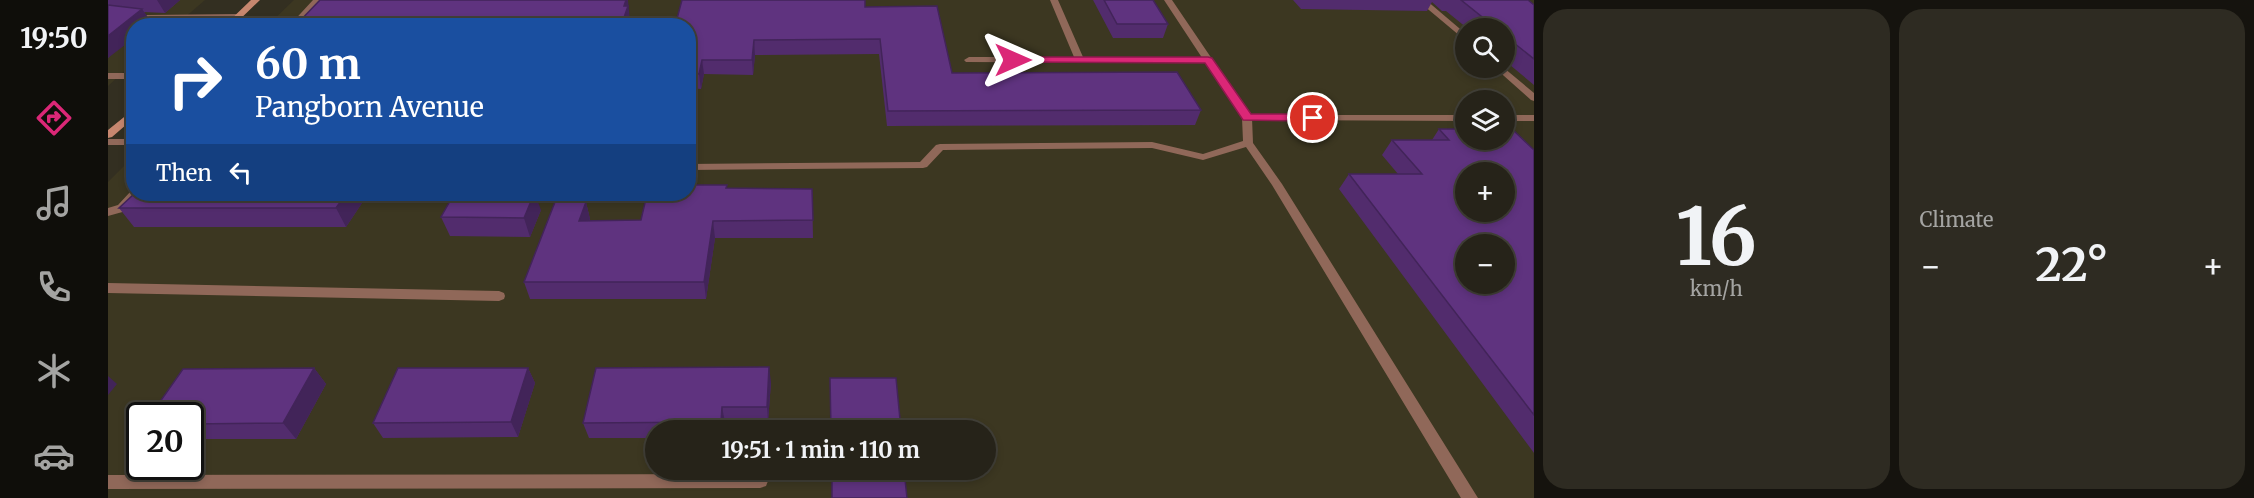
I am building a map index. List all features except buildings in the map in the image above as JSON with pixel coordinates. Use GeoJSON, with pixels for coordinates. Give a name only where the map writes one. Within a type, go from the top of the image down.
{"type":"FeatureCollection","features":[{"type":"Feature","properties":{"kind":"main road"},"geometry":{"type":"LineString","coordinates":[[237,17],[256,0]]}},
{"type":"Feature","properties":{"kind":"main road"},"geometry":{"type":"LineString","coordinates":[[108,135],[126,119]]}},
{"type":"Feature","properties":{"kind":"street"},"geometry":{"type":"LineString","coordinates":[[301,18],[318,0]]}},
{"type":"Feature","properties":{"kind":"street"},"geometry":{"type":"LineString","coordinates":[[1054,0],[1080,60]]}},
{"type":"Feature","properties":{"kind":"street"},"geometry":{"type":"LineString","coordinates":[[1167,0],[1247,118],[1248,143],[1277,184],[1470,498]]}},
{"type":"Feature","properties":{"kind":"street"},"geometry":{"type":"LineString","coordinates":[[1420,0],[1455,30]]}},
{"type":"Feature","properties":{"kind":"street"},"geometry":{"type":"LineString","coordinates":[[108,14],[147,18],[237,17]]}},
{"type":"Feature","properties":{"kind":"street"},"geometry":{"type":"LineString","coordinates":[[969,60],[1208,60]]}},
{"type":"Feature","properties":{"kind":"street"},"geometry":{"type":"LineString","coordinates":[[108,76],[126,76]]}},
{"type":"Feature","properties":{"kind":"street"},"geometry":{"type":"LineString","coordinates":[[1511,78],[1534,98]]}},
{"type":"Feature","properties":{"kind":"street"},"geometry":{"type":"LineString","coordinates":[[1247,118],[1455,118]]}},
{"type":"Feature","properties":{"kind":"street"},"geometry":{"type":"LineString","coordinates":[[1515,118],[1534,118]]}},
{"type":"Feature","properties":{"kind":"street"},"geometry":{"type":"LineString","coordinates":[[108,142],[126,142]]}},
{"type":"Feature","properties":{"kind":"street"},"geometry":{"type":"LineString","coordinates":[[696,167],[923,165],[940,147],[1152,145],[1203,158],[1248,143]]}},
{"type":"Feature","properties":{"kind":"street"},"geometry":{"type":"LineString","coordinates":[[108,212],[122,208],[128,201]]}},
{"type":"Feature","properties":{"kind":"street"},"geometry":{"type":"LineString","coordinates":[[108,288],[499,296]]}},
{"type":"Feature","properties":{"kind":"street"},"geometry":{"type":"LineString","coordinates":[[108,482],[760,481]]}},
{"type":"Feature","properties":{"kind":"shaded area"},"geometry":{"type":"Polygon","coordinates":[[[108,0],[205,0],[184,18],[126,18],[126,69],[108,86],[108,0]]]}},
{"type":"Feature","properties":{"kind":"shaded area"},"geometry":{"type":"Polygon","coordinates":[[[294,0],[1534,0],[1534,498],[108,498],[108,182],[126,164],[126,201],[696,201],[696,18],[275,18],[294,0]]]}},
{"type":"Feature","properties":{"kind":"route"},"geometry":{"type":"LineString","coordinates":[[1013,60],[1208,60],[1247,118],[1313,118]]}}]}
